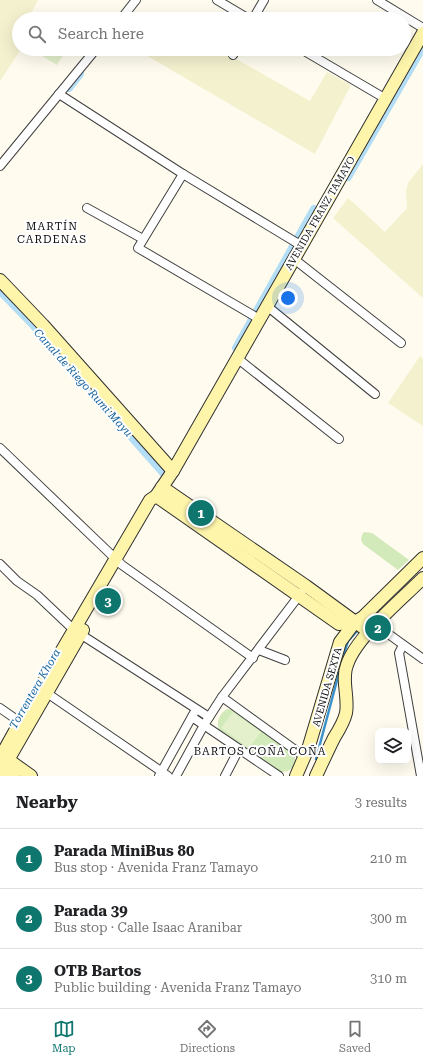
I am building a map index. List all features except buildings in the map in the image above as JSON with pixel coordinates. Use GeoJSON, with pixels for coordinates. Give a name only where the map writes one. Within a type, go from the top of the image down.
{"type":"FeatureCollection","features":[{"type":"Feature","properties":{"kind":"main road","name":"AVENIDA FRANZ TAMAYO"},"geometry":{"type":"LineString","coordinates":[[2,762],[20,722],[156,503],[159,492],[173,471],[386,99],[422,39]]}},
{"type":"Feature","properties":{"kind":"main road"},"geometry":{"type":"LineString","coordinates":[[0,280],[173,471]]}},
{"type":"Feature","properties":{"kind":"main road"},"geometry":{"type":"LineString","coordinates":[[159,492],[303,591],[364,626]]}},
{"type":"Feature","properties":{"kind":"main road","name":"AVENIDA SEXTA"},"geometry":{"type":"LineString","coordinates":[[296,776],[314,767],[342,725],[346,714],[347,705],[345,687],[346,666],[357,645],[364,626],[363,617],[423,558]]}},
{"type":"Feature","properties":{"kind":"main road","name":"AVENIDA SEXTA"},"geometry":{"type":"LineString","coordinates":[[314,767],[340,642],[364,626],[423,578]]}},
{"type":"Feature","properties":{"kind":"main road","name":"AVENIDA FRANZ TAMAYO"},"geometry":{"type":"LineString","coordinates":[[2,762],[48,693],[77,632]]}},
{"type":"Feature","properties":{"kind":"main road"},"geometry":{"type":"LineString","coordinates":[[2,762],[14,776]]}},
{"type":"Feature","properties":{"kind":"main road"},"geometry":{"type":"LineString","coordinates":[[2,762],[31,776]]}},
{"type":"Feature","properties":{"kind":"street"},"geometry":{"type":"LineString","coordinates":[[127,12],[136,0]]}},
{"type":"Feature","properties":{"kind":"street"},"geometry":{"type":"LineString","coordinates":[[217,0],[238,12]]}},
{"type":"Feature","properties":{"kind":"street"},"geometry":{"type":"LineString","coordinates":[[258,12],[264,0]]}},
{"type":"Feature","properties":{"kind":"street"},"geometry":{"type":"LineString","coordinates":[[377,0],[397,12]]}},
{"type":"Feature","properties":{"kind":"street"},"geometry":{"type":"LineString","coordinates":[[411,21],[423,28]]}},
{"type":"Feature","properties":{"kind":"street"},"geometry":{"type":"LineString","coordinates":[[0,166],[90,56]]}},
{"type":"Feature","properties":{"kind":"street"},"geometry":{"type":"LineString","coordinates":[[313,56],[386,99]]}},
{"type":"Feature","properties":{"kind":"street"},"geometry":{"type":"LineString","coordinates":[[60,94],[183,174],[302,246]]}},
{"type":"Feature","properties":{"kind":"street"},"geometry":{"type":"LineString","coordinates":[[183,174],[138,248],[256,317],[261,318]]}},
{"type":"Feature","properties":{"kind":"street"},"geometry":{"type":"LineString","coordinates":[[87,208],[143,240]]}},
{"type":"Feature","properties":{"kind":"street"},"geometry":{"type":"LineString","coordinates":[[294,259],[400,343]]}},
{"type":"Feature","properties":{"kind":"street"},"geometry":{"type":"LineString","coordinates":[[267,306],[375,394]]}},
{"type":"Feature","properties":{"kind":"street"},"geometry":{"type":"LineString","coordinates":[[237,358],[339,439]]}},
{"type":"Feature","properties":{"kind":"street"},"geometry":{"type":"LineString","coordinates":[[0,448],[119,562],[253,658]]}},
{"type":"Feature","properties":{"kind":"street"},"geometry":{"type":"LineString","coordinates":[[0,564],[17,581],[37,594],[77,632],[209,717]]}},
{"type":"Feature","properties":{"kind":"street"},"geometry":{"type":"LineString","coordinates":[[176,776],[204,725],[222,697],[303,591]]}},
{"type":"Feature","properties":{"kind":"street"},"geometry":{"type":"LineString","coordinates":[[364,626],[403,645],[423,659]]}},
{"type":"Feature","properties":{"kind":"street"},"geometry":{"type":"LineString","coordinates":[[403,645],[399,653],[421,776]]}},
{"type":"Feature","properties":{"kind":"street"},"geometry":{"type":"LineString","coordinates":[[259,650],[285,660]]}},
{"type":"Feature","properties":{"kind":"street"},"geometry":{"type":"LineString","coordinates":[[48,693],[163,775],[196,709]]}},
{"type":"Feature","properties":{"kind":"street"},"geometry":{"type":"LineString","coordinates":[[222,697],[314,767]]}},
{"type":"Feature","properties":{"kind":"street"},"geometry":{"type":"LineString","coordinates":[[0,708],[20,722]]}},
{"type":"Feature","properties":{"kind":"street"},"geometry":{"type":"LineString","coordinates":[[192,717],[279,776]]}},
{"type":"Feature","properties":{"kind":"street"},"geometry":{"type":"LineString","coordinates":[[225,776],[239,749]]}},
{"type":"Feature","properties":{"kind":"shaded area"},"geometry":{"type":"Polygon","coordinates":[[[0,0],[38,0],[32,12],[12,12],[12,56],[16,56],[0,81],[0,0]]]}},
{"type":"Feature","properties":{"kind":"shaded area"},"geometry":{"type":"Polygon","coordinates":[[[147,56],[231,56],[310,101],[327,72],[351,85],[315,154],[147,56]]]}},
{"type":"Feature","properties":{"kind":"shaded area"},"geometry":{"type":"Polygon","coordinates":[[[423,164],[423,298],[333,218],[348,198],[385,232],[407,208],[406,191],[408,183],[423,164]]]}},
{"type":"Feature","properties":{"kind":"shaded area"},"geometry":{"type":"Polygon","coordinates":[[[420,356],[423,358],[423,426],[388,403],[420,356]]]}},
{"type":"Feature","properties":{"kind":"green space"},"geometry":{"type":"Polygon","coordinates":[[[43,56],[63,56],[57,65],[43,56]]]}},
{"type":"Feature","properties":{"kind":"green space"},"geometry":{"type":"Polygon","coordinates":[[[364,532],[372,533],[409,560],[398,570],[363,544],[361,540],[364,532]]]}},
{"type":"Feature","properties":{"kind":"green space"},"geometry":{"type":"Polygon","coordinates":[[[227,709],[234,710],[293,753],[295,760],[293,767],[288,771],[280,772],[219,730],[219,718],[227,709]]]}},
{"type":"Feature","properties":{"kind":"green space"},"geometry":{"type":"Polygon","coordinates":[[[233,712],[261,732],[249,748],[221,728],[233,712]]]}},
{"type":"Feature","properties":{"kind":"waterway"},"geometry":{"type":"LineString","coordinates":[[348,177],[423,47]]}},
{"type":"Feature","properties":{"kind":"waterway","name":"Canal de Riego Rumi Mayu"},"geometry":{"type":"LineString","coordinates":[[69,88],[80,74]]}},
{"type":"Feature","properties":{"kind":"waterway"},"geometry":{"type":"LineString","coordinates":[[236,348],[314,209]]}},
{"type":"Feature","properties":{"kind":"waterway","name":"Canal de Riego Rumi Mayu"},"geometry":{"type":"LineString","coordinates":[[0,291],[33,325],[165,475],[169,468]]}},
{"type":"Feature","properties":{"kind":"waterway"},"geometry":{"type":"LineString","coordinates":[[316,759],[348,641],[358,630]]}},
{"type":"Feature","properties":{"kind":"place","name":"Parada MiniBus 80"},"geometry":{"type":"Point","coordinates":[201,513]}},
{"type":"Feature","properties":{"kind":"place","name":"OTB Bartos"},"geometry":{"type":"Point","coordinates":[108,601]}},
{"type":"Feature","properties":{"kind":"place","name":"Parada 39"},"geometry":{"type":"Point","coordinates":[378,628]}},
{"type":"Feature","properties":{"kind":"district","name":"MARTÍN CARDENAS"},"geometry":{"type":"Point","coordinates":[52,232]}},
{"type":"Feature","properties":{"kind":"district","name":"BARTOS COÑA COÑA"},"geometry":{"type":"Point","coordinates":[260,751]}},
{"type":"Feature","properties":{"kind":"water label","name":"Torrentera Khora"},"geometry":{"type":"Point","coordinates":[35,689]}}]}
